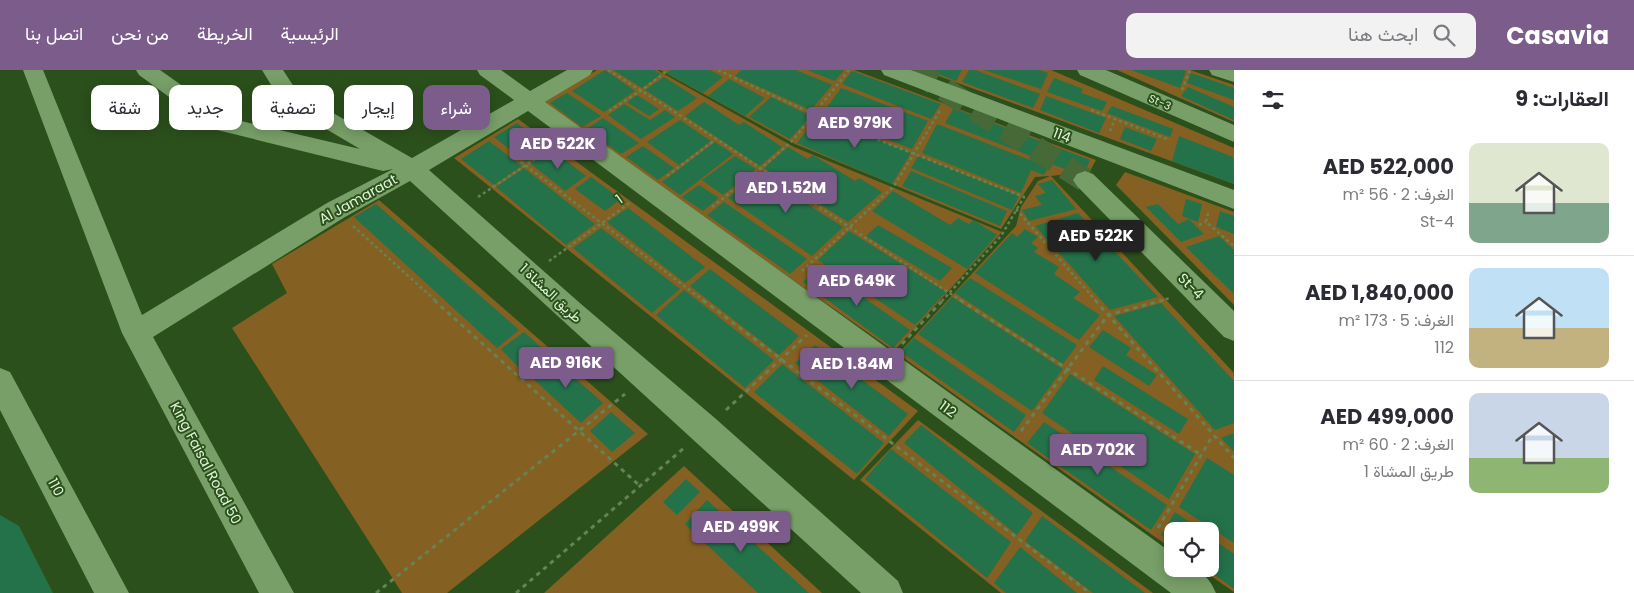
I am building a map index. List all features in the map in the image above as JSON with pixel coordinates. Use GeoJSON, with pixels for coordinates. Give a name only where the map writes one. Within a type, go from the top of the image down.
{"type":"FeatureCollection","features":[{"type":"Feature","properties":{"kind":"street","name":"King Faisal Road 50"},"geometry":{"type":"LineString","coordinates":[[33,70],[136,333],[277,593]]}},
{"type":"Feature","properties":{"kind":"street"},"geometry":{"type":"LineString","coordinates":[[146,70],[221,124],[412,170]]}},
{"type":"Feature","properties":{"kind":"street","name":"طريق المشاة 1"},"geometry":{"type":"LineString","coordinates":[[272,70],[290,98],[412,170],[531,274],[645,378],[705,429],[886,593]]}},
{"type":"Feature","properties":{"kind":"street","name":"112"},"geometry":{"type":"LineString","coordinates":[[486,70],[1199,593]]}},
{"type":"Feature","properties":{"kind":"street","name":"Al Jamaraat"},"geometry":{"type":"LineString","coordinates":[[136,333],[336,210],[412,170],[583,70]]}},
{"type":"Feature","properties":{"kind":"street","name":"114"},"geometry":{"type":"LineString","coordinates":[[891,70],[1224,196]]}},
{"type":"Feature","properties":{"kind":"street","name":"St-3"},"geometry":{"type":"LineString","coordinates":[[1087,70],[1234,134]]}},
{"type":"Feature","properties":{"kind":"street"},"geometry":{"type":"LineString","coordinates":[[1219,70],[1234,75]]}},
{"type":"Feature","properties":{"kind":"street","name":"St-4"},"geometry":{"type":"LineString","coordinates":[[1085,180],[1234,329]]}},
{"type":"Feature","properties":{"kind":"street","name":"110"},"geometry":{"type":"LineString","coordinates":[[0,381],[112,593]]}},
{"type":"Feature","properties":{"kind":"path"},"geometry":{"type":"LineString","coordinates":[[608,70],[642,90],[849,228],[1200,454]]}},
{"type":"Feature","properties":{"kind":"path"},"geometry":{"type":"LineString","coordinates":[[609,112],[668,70]]}},
{"type":"Feature","properties":{"kind":"path"},"geometry":{"type":"LineString","coordinates":[[718,70],[815,115],[1024,196],[1001,236],[885,363]]}},
{"type":"Feature","properties":{"kind":"path"},"geometry":{"type":"LineString","coordinates":[[693,223],[760,169],[792,140],[815,115],[849,70]]}},
{"type":"Feature","properties":{"kind":"path"},"geometry":{"type":"LineString","coordinates":[[1182,91],[1190,70]]}},
{"type":"Feature","properties":{"kind":"path"},"geometry":{"type":"LineString","coordinates":[[783,289],[894,186],[916,153],[950,93]]}},
{"type":"Feature","properties":{"kind":"path"},"geometry":{"type":"LineString","coordinates":[[1091,110],[1170,140]]}},
{"type":"Feature","properties":{"kind":"path"},"geometry":{"type":"LineString","coordinates":[[458,210],[573,134]]}},
{"type":"Feature","properties":{"kind":"path","name":"1"},"geometry":{"type":"LineString","coordinates":[[531,274],[649,190],[716,139]]}},
{"type":"Feature","properties":{"kind":"path"},"geometry":{"type":"LineString","coordinates":[[516,158],[1090,593]]}},
{"type":"Feature","properties":{"kind":"path"},"geometry":{"type":"LineString","coordinates":[[1199,225],[1206,222],[1224,196]]}},
{"type":"Feature","properties":{"kind":"path"},"geometry":{"type":"LineString","coordinates":[[1016,209],[1234,458]]}},
{"type":"Feature","properties":{"kind":"path"},"geometry":{"type":"LineString","coordinates":[[336,210],[640,486]]}},
{"type":"Feature","properties":{"kind":"path"},"geometry":{"type":"LineString","coordinates":[[1206,222],[1234,246]]}},
{"type":"Feature","properties":{"kind":"path"},"geometry":{"type":"LineString","coordinates":[[1006,451],[1108,315],[1196,291]]}},
{"type":"Feature","properties":{"kind":"path"},"geometry":{"type":"LineString","coordinates":[[516,593],[705,429],[824,319]]}},
{"type":"Feature","properties":{"kind":"path"},"geometry":{"type":"LineString","coordinates":[[376,593],[645,378]]}},
{"type":"Feature","properties":{"kind":"path"},"geometry":{"type":"LineString","coordinates":[[1145,552],[1200,454],[1213,435]]}},
{"type":"Feature","properties":{"kind":"shaded area"},"geometry":{"type":"Polygon","coordinates":[[[597,70],[657,70],[794,147],[1002,232],[894,351],[542,104],[597,70]]]}},
{"type":"Feature","properties":{"kind":"shaded area"},"geometry":{"type":"Polygon","coordinates":[[[660,70],[854,70],[1096,160],[1090,171],[1051,176],[1234,373],[1234,592],[1212,577],[1219,577],[1219,522],[1164,522],[1164,543],[898,354],[1016,226],[1021,207],[1038,181],[1050,176],[1035,177],[1001,229],[795,144],[660,70]]]}},
{"type":"Feature","properties":{"kind":"shaded area"},"geometry":{"type":"Polygon","coordinates":[[[922,70],[1051,70],[1234,148],[1234,184],[922,70]]]}},
{"type":"Feature","properties":{"kind":"shaded area"},"geometry":{"type":"Polygon","coordinates":[[[1117,70],[1190,70],[1234,85],[1234,122],[1117,70]]]}},
{"type":"Feature","properties":{"kind":"shaded area"},"geometry":{"type":"Polygon","coordinates":[[[518,119],[918,411],[854,480],[454,158],[518,119]]]}},
{"type":"Feature","properties":{"kind":"shaded area"},"geometry":{"type":"Polygon","coordinates":[[[1125,172],[1234,212],[1234,305],[1116,185],[1125,172]]]}},
{"type":"Feature","properties":{"kind":"shaded area"},"geometry":{"type":"Polygon","coordinates":[[[379,200],[648,434],[447,593],[402,593],[232,328],[287,293],[272,264],[379,200]]]}},
{"type":"Feature","properties":{"kind":"shaded area"},"geometry":{"type":"Polygon","coordinates":[[[918,420],[1153,593],[1001,593],[860,480],[918,420]]]}},
{"type":"Feature","properties":{"kind":"shaded area"},"geometry":{"type":"Polygon","coordinates":[[[684,466],[822,593],[544,593],[684,466]]]}},
{"type":"Feature","properties":{"kind":"building"},"geometry":{"type":"Polygon","coordinates":[[[605,70],[635,91],[604,112],[572,91],[605,70]]]}},
{"type":"Feature","properties":{"kind":"building"},"geometry":{"type":"Polygon","coordinates":[[[613,70],[654,70],[661,74],[642,88],[613,70]]]}},
{"type":"Feature","properties":{"kind":"building"},"geometry":{"type":"Polygon","coordinates":[[[671,70],[710,70],[723,77],[703,93],[666,73],[671,70]]]}},
{"type":"Feature","properties":{"kind":"building"},"geometry":{"type":"Polygon","coordinates":[[[741,70],[796,70],[832,85],[811,110],[735,76],[741,70]]]}},
{"type":"Feature","properties":{"kind":"building"},"geometry":{"type":"Polygon","coordinates":[[[807,70],[844,70],[835,81],[807,70]]]}},
{"type":"Feature","properties":{"kind":"building"},"geometry":{"type":"Polygon","coordinates":[[[928,70],[962,70],[956,81],[928,70]]]}},
{"type":"Feature","properties":{"kind":"building"},"geometry":{"type":"Polygon","coordinates":[[[969,70],[975,70],[1040,94],[1033,108],[962,82],[969,70]]]}},
{"type":"Feature","properties":{"kind":"building"},"geometry":{"type":"Polygon","coordinates":[[[984,70],[1039,70],[1048,73],[1041,89],[984,70]]]}},
{"type":"Feature","properties":{"kind":"building"},"geometry":{"type":"Polygon","coordinates":[[[1131,70],[1182,70],[1186,71],[1180,88],[1131,70]]]}},
{"type":"Feature","properties":{"kind":"building"},"geometry":{"type":"Polygon","coordinates":[[[852,71],[941,104],[931,119],[842,84],[852,71]]]}},
{"type":"Feature","properties":{"kind":"building"},"geometry":{"type":"Polygon","coordinates":[[[1191,73],[1234,88],[1234,100],[1187,83],[1191,73]]]}},
{"type":"Feature","properties":{"kind":"building"},"geometry":{"type":"Polygon","coordinates":[[[664,77],[697,98],[678,111],[645,90],[664,77]]]}},
{"type":"Feature","properties":{"kind":"building"},"geometry":{"type":"Polygon","coordinates":[[[1054,78],[1083,89],[1081,93],[1107,102],[1102,111],[1047,92],[1054,78]]]}},
{"type":"Feature","properties":{"kind":"building"},"geometry":{"type":"Polygon","coordinates":[[[729,79],[765,98],[745,116],[708,96],[729,79]]]}},
{"type":"Feature","properties":{"kind":"building"},"geometry":{"type":"Polygon","coordinates":[[[1188,87],[1234,107],[1234,120],[1181,96],[1188,87]]]}},
{"type":"Feature","properties":{"kind":"building"},"geometry":{"type":"Polygon","coordinates":[[[841,88],[928,121],[912,149],[822,114],[841,88]]]}},
{"type":"Feature","properties":{"kind":"building"},"geometry":{"type":"Polygon","coordinates":[[[567,93],[601,116],[582,127],[550,103],[567,93]]]}},
{"type":"Feature","properties":{"kind":"building"},"geometry":{"type":"Polygon","coordinates":[[[637,95],[659,109],[649,116],[627,102],[637,95]]]}},
{"type":"Feature","properties":{"kind":"building"},"geometry":{"type":"Polygon","coordinates":[[[1046,96],[1106,118],[1099,133],[1040,110],[1046,96]]]}},
{"type":"Feature","properties":{"kind":"building"},"geometry":{"type":"Polygon","coordinates":[[[771,97],[811,116],[790,139],[749,117],[771,97]]]}},
{"type":"Feature","properties":{"kind":"building"},"geometry":{"type":"Polygon","coordinates":[[[704,102],[739,125],[744,122],[782,147],[760,166],[685,116],[704,102]]]}},
{"type":"Feature","properties":{"kind":"building"},"geometry":{"type":"Polygon","coordinates":[[[624,104],[650,120],[665,110],[675,117],[641,139],[608,115],[624,104]]]}},
{"type":"Feature","properties":{"kind":"building"},"geometry":{"type":"Polygon","coordinates":[[[1112,106],[1173,129],[1170,137],[1107,113],[1112,106]]]}},
{"type":"Feature","properties":{"kind":"building"},"geometry":{"type":"Polygon","coordinates":[[[954,108],[1090,160],[1086,169],[1073,164],[1070,171],[945,123],[954,108]]]}},
{"type":"Feature","properties":{"kind":"building"},"geometry":{"type":"Polygon","coordinates":[[[818,116],[911,153],[892,184],[797,143],[818,116]]]}},
{"type":"Feature","properties":{"kind":"building"},"geometry":{"type":"Polygon","coordinates":[[[603,118],[639,143],[621,154],[585,130],[603,118]]]}},
{"type":"Feature","properties":{"kind":"building"},"geometry":{"type":"Polygon","coordinates":[[[680,120],[711,141],[679,165],[647,142],[680,120]]]}},
{"type":"Feature","properties":{"kind":"building"},"geometry":{"type":"Polygon","coordinates":[[[517,123],[548,148],[526,162],[494,137],[517,123]]]}},
{"type":"Feature","properties":{"kind":"building"},"geometry":{"type":"Polygon","coordinates":[[[937,124],[1048,167],[1044,175],[1031,170],[1021,193],[922,153],[937,124]]]}},
{"type":"Feature","properties":{"kind":"building"},"geometry":{"type":"Polygon","coordinates":[[[1125,127],[1157,139],[1151,151],[1120,139],[1125,127]]]}},
{"type":"Feature","properties":{"kind":"building"},"geometry":{"type":"Polygon","coordinates":[[[1179,136],[1233,157],[1234,184],[1172,161],[1179,136]]]}},
{"type":"Feature","properties":{"kind":"building"},"geometry":{"type":"Polygon","coordinates":[[[489,141],[522,166],[494,185],[461,159],[489,141]]]}},
{"type":"Feature","properties":{"kind":"building"},"geometry":{"type":"Polygon","coordinates":[[[715,142],[733,154],[680,195],[662,182],[715,142]]]}},
{"type":"Feature","properties":{"kind":"building"},"geometry":{"type":"Polygon","coordinates":[[[643,146],[674,168],[658,180],[626,157],[643,146]]]}},
{"type":"Feature","properties":{"kind":"building"},"geometry":{"type":"Polygon","coordinates":[[[788,147],[808,159],[813,155],[855,181],[859,178],[882,192],[848,222],[764,168],[788,147]]]}},
{"type":"Feature","properties":{"kind":"building"},"geometry":{"type":"Polygon","coordinates":[[[552,150],[586,176],[565,191],[530,163],[552,150]]]}},
{"type":"Feature","properties":{"kind":"building"},"geometry":{"type":"Polygon","coordinates":[[[735,156],[756,169],[723,195],[702,180],[735,156]]]}},
{"type":"Feature","properties":{"kind":"building"},"geometry":{"type":"Polygon","coordinates":[[[918,156],[1019,196],[1012,210],[911,168],[918,156]]]}},
{"type":"Feature","properties":{"kind":"building"},"geometry":{"type":"Polygon","coordinates":[[[524,168],[595,224],[566,245],[496,187],[524,168]]]}},
{"type":"Feature","properties":{"kind":"building"},"geometry":{"type":"Polygon","coordinates":[[[911,171],[1007,211],[1000,226],[902,186],[911,171]]]}},
{"type":"Feature","properties":{"kind":"building"},"geometry":{"type":"Polygon","coordinates":[[[759,173],[843,227],[812,256],[728,198],[759,173]]]}},
{"type":"Feature","properties":{"kind":"building"},"geometry":{"type":"Polygon","coordinates":[[[591,177],[621,199],[605,211],[575,189],[591,177]]]}},
{"type":"Feature","properties":{"kind":"building"},"geometry":{"type":"Polygon","coordinates":[[[1052,180],[1076,209],[1029,221],[1022,210],[1042,205],[1035,196],[1046,193],[1038,184],[1052,180]]]}},
{"type":"Feature","properties":{"kind":"building"},"geometry":{"type":"Polygon","coordinates":[[[699,185],[719,198],[703,211],[682,197],[699,185]]]}},
{"type":"Feature","properties":{"kind":"building"},"geometry":{"type":"Polygon","coordinates":[[[893,191],[950,225],[958,218],[969,224],[973,220],[997,235],[967,269],[872,211],[893,191]]]}},
{"type":"Feature","properties":{"kind":"building"},"geometry":{"type":"Polygon","coordinates":[[[1186,199],[1202,204],[1198,222],[1182,216],[1186,199]]]}},
{"type":"Feature","properties":{"kind":"building"},"geometry":{"type":"Polygon","coordinates":[[[724,202],[807,259],[790,274],[707,215],[724,202]]]}},
{"type":"Feature","properties":{"kind":"building"},"geometry":{"type":"Polygon","coordinates":[[[376,204],[519,330],[497,348],[354,217],[376,204]]]}},
{"type":"Feature","properties":{"kind":"building"},"geometry":{"type":"Polygon","coordinates":[[[1158,204],[1178,224],[1189,219],[1204,234],[1181,242],[1146,207],[1158,204]]]}},
{"type":"Feature","properties":{"kind":"building"},"geometry":{"type":"Polygon","coordinates":[[[628,208],[705,267],[685,283],[607,222],[628,208]]]}},
{"type":"Feature","properties":{"kind":"building"},"geometry":{"type":"Polygon","coordinates":[[[1220,211],[1234,216],[1234,234],[1216,227],[1220,211]]]}},
{"type":"Feature","properties":{"kind":"building"},"geometry":{"type":"Polygon","coordinates":[[[1078,213],[1158,297],[1110,310],[1035,226],[1078,213]]]}},
{"type":"Feature","properties":{"kind":"building"},"geometry":{"type":"Polygon","coordinates":[[[878,225],[952,268],[940,281],[866,236],[878,225]]]}},
{"type":"Feature","properties":{"kind":"building"},"geometry":{"type":"Polygon","coordinates":[[[601,228],[680,289],[652,313],[573,248],[601,228]]]}},
{"type":"Feature","properties":{"kind":"building"},"geometry":{"type":"Polygon","coordinates":[[[1025,229],[1038,237],[1031,243],[1038,248],[1034,252],[1059,267],[1054,274],[1080,292],[1073,298],[1100,315],[1079,340],[975,273],[1012,233],[1017,237],[1025,229]]]}},
{"type":"Feature","properties":{"kind":"building"},"geometry":{"type":"Polygon","coordinates":[[[849,231],[946,292],[915,325],[818,260],[849,231]]]}},
{"type":"Feature","properties":{"kind":"building"},"geometry":{"type":"Polygon","coordinates":[[[1219,236],[1234,250],[1234,294],[1186,247],[1219,236]]]}},
{"type":"Feature","properties":{"kind":"building"},"geometry":{"type":"Polygon","coordinates":[[[820,267],[910,330],[893,348],[803,282],[820,267]]]}},
{"type":"Feature","properties":{"kind":"building"},"geometry":{"type":"Polygon","coordinates":[[[710,269],[799,336],[779,355],[690,286],[710,269]]]}},
{"type":"Feature","properties":{"kind":"building"},"geometry":{"type":"Polygon","coordinates":[[[970,278],[1077,345],[1063,364],[955,293],[970,278]]]}},
{"type":"Feature","properties":{"kind":"building"},"geometry":{"type":"Polygon","coordinates":[[[684,290],[774,360],[745,388],[656,315],[684,290]]]}},
{"type":"Feature","properties":{"kind":"building"},"geometry":{"type":"Polygon","coordinates":[[[952,297],[1063,369],[1032,411],[918,334],[952,297]]]}},
{"type":"Feature","properties":{"kind":"building"},"geometry":{"type":"Polygon","coordinates":[[[1161,303],[1234,381],[1234,423],[1215,430],[1114,316],[1161,303]]]}},
{"type":"Feature","properties":{"kind":"building"},"geometry":{"type":"Polygon","coordinates":[[[1103,330],[1131,348],[1126,355],[1157,375],[1149,386],[1089,347],[1103,330]]]}},
{"type":"Feature","properties":{"kind":"building"},"geometry":{"type":"Polygon","coordinates":[[[524,332],[545,351],[521,370],[501,349],[524,332]]]}},
{"type":"Feature","properties":{"kind":"building"},"geometry":{"type":"Polygon","coordinates":[[[914,338],[1026,415],[1014,432],[901,352],[914,338]]]}},
{"type":"Feature","properties":{"kind":"building"},"geometry":{"type":"Polygon","coordinates":[[[815,345],[908,414],[889,436],[795,363],[815,345]]]}},
{"type":"Feature","properties":{"kind":"building"},"geometry":{"type":"Polygon","coordinates":[[[550,356],[603,403],[581,423],[528,374],[550,356]]]}},
{"type":"Feature","properties":{"kind":"building"},"geometry":{"type":"Polygon","coordinates":[[[782,364],[884,443],[857,474],[754,392],[782,364]]]}},
{"type":"Feature","properties":{"kind":"building"},"geometry":{"type":"Polygon","coordinates":[[[1103,366],[1188,419],[1179,434],[1094,380],[1103,366]]]}},
{"type":"Feature","properties":{"kind":"building"},"geometry":{"type":"Polygon","coordinates":[[[1070,374],[1195,454],[1169,499],[1042,413],[1070,374]]]}},
{"type":"Feature","properties":{"kind":"building"},"geometry":{"type":"Polygon","coordinates":[[[611,412],[635,433],[612,452],[590,431],[611,412]]]}},
{"type":"Feature","properties":{"kind":"building"},"geometry":{"type":"Polygon","coordinates":[[[1044,422],[1167,505],[1151,530],[1027,443],[1044,422]]]}},
{"type":"Feature","properties":{"kind":"building"},"geometry":{"type":"Polygon","coordinates":[[[921,425],[1033,513],[1017,535],[904,443],[921,425]]]}},
{"type":"Feature","properties":{"kind":"building"},"geometry":{"type":"Polygon","coordinates":[[[1234,433],[1234,452],[1221,438],[1234,433]]]}},
{"type":"Feature","properties":{"kind":"building"},"geometry":{"type":"Polygon","coordinates":[[[891,449],[1011,542],[987,578],[865,479],[891,449]]]}},
{"type":"Feature","properties":{"kind":"building"},"geometry":{"type":"Polygon","coordinates":[[[1207,458],[1234,475],[1234,543],[1219,533],[1219,522],[1202,522],[1179,507],[1207,458]]]}},
{"type":"Feature","properties":{"kind":"building"},"geometry":{"type":"Polygon","coordinates":[[[686,479],[700,492],[677,515],[663,502],[686,479]]]}},
{"type":"Feature","properties":{"kind":"building"},"geometry":{"type":"Polygon","coordinates":[[[707,500],[809,593],[758,593],[685,524],[707,500]]]}},
{"type":"Feature","properties":{"kind":"building"},"geometry":{"type":"Polygon","coordinates":[[[1175,512],[1189,522],[1169,522],[1175,512]]]}},
{"type":"Feature","properties":{"kind":"building"},"geometry":{"type":"Polygon","coordinates":[[[0,515],[19,526],[53,593],[0,593],[0,515]]]}},
{"type":"Feature","properties":{"kind":"building"},"geometry":{"type":"Polygon","coordinates":[[[1042,516],[1145,593],[1093,593],[1025,541],[1042,516]]]}},
{"type":"Feature","properties":{"kind":"building"},"geometry":{"type":"Polygon","coordinates":[[[1219,543],[1234,554],[1234,589],[1218,577],[1219,543]]]}},
{"type":"Feature","properties":{"kind":"building"},"geometry":{"type":"Polygon","coordinates":[[[1020,547],[1077,593],[1006,593],[994,583],[1020,547]]]}},
{"type":"Feature","properties":{"kind":"tunnel"},"geometry":{"type":"LineString","coordinates":[[914,70],[1085,180]]}}]}
